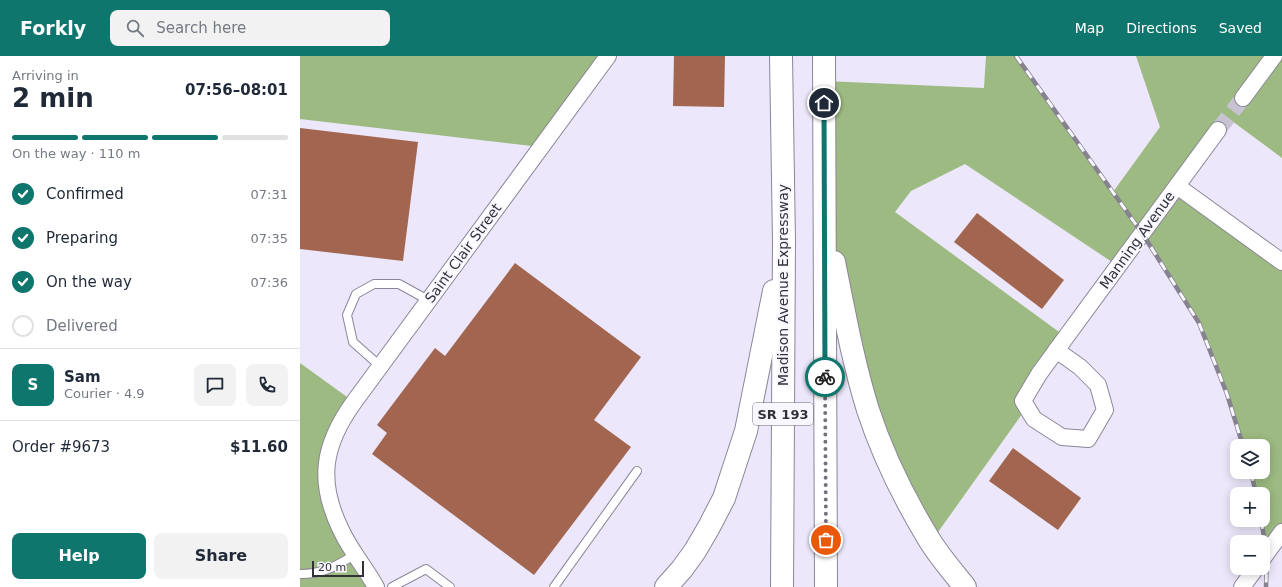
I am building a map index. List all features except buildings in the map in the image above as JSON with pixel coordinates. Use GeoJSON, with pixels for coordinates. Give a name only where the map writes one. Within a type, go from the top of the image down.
{"type":"FeatureCollection","features":[{"type":"Feature","properties":{"kind":"highway","name":"Madison Avenue Expressway"},"geometry":{"type":"LineString","coordinates":[[781,56],[784,241],[782,587]]}},
{"type":"Feature","properties":{"kind":"highway","name":"SR 193"},"geometry":{"type":"LineString","coordinates":[[824,56],[826,587]]}},
{"type":"Feature","properties":{"kind":"highway"},"geometry":{"type":"LineString","coordinates":[[825,215],[853,352],[872,419],[902,492],[931,542],[965,587]]}},
{"type":"Feature","properties":{"kind":"highway"},"geometry":{"type":"LineString","coordinates":[[666,587],[695,551],[724,498],[746,431],[784,241]]}},
{"type":"Feature","properties":{"kind":"street"},"geometry":{"type":"LineString","coordinates":[[1243,98],[1274,56]]}},
{"type":"Feature","properties":{"kind":"street","name":"Saint Clair Street"},"geometry":{"type":"LineString","coordinates":[[376,587],[341,531],[331,505],[326,483],[326,467],[334,433],[428,300],[606,60]]}},
{"type":"Feature","properties":{"kind":"street","name":"Manning Avenue"},"geometry":{"type":"LineString","coordinates":[[1056,350],[1080,367],[1098,385],[1105,410],[1088,439],[1062,437],[1034,420],[1023,401],[1039,374],[1056,350],[1218,130]]}},
{"type":"Feature","properties":{"kind":"street"},"geometry":{"type":"LineString","coordinates":[[1177,186],[1282,262]]}},
{"type":"Feature","properties":{"kind":"street"},"geometry":{"type":"LineString","coordinates":[[1270,548],[1282,532]]}},
{"type":"Feature","properties":{"kind":"street"},"geometry":{"type":"LineString","coordinates":[[1242,587],[1251,575]]}},
{"type":"Feature","properties":{"kind":"lane"},"geometry":{"type":"LineString","coordinates":[[380,366],[353,342],[347,315],[356,294],[374,284],[399,284],[428,300]]}},
{"type":"Feature","properties":{"kind":"lane"},"geometry":{"type":"LineString","coordinates":[[554,587],[637,470]]}},
{"type":"Feature","properties":{"kind":"lane"},"geometry":{"type":"LineString","coordinates":[[300,574],[313,574],[327,570],[356,554]]}},
{"type":"Feature","properties":{"kind":"lane"},"geometry":{"type":"LineString","coordinates":[[392,587],[426,569],[450,587]]}},
{"type":"Feature","properties":{"kind":"green space"},"geometry":{"type":"Polygon","coordinates":[[[300,56],[608,56],[541,147],[300,119],[300,56]]]}},
{"type":"Feature","properties":{"kind":"green space"},"geometry":{"type":"Polygon","coordinates":[[[986,56],[1016,56],[1113,192],[1160,127],[1136,56],[1282,56],[1282,158],[1228,118],[1177,186],[1282,262],[1282,532],[1270,549],[1270,535],[1264,535],[1262,527],[1270,527],[1270,487],[1254,487],[1253,479],[1270,479],[1270,439],[1241,439],[1227,394],[1199,323],[1142,234],[1118,266],[965,164],[911,191],[895,212],[1066,337],[1027,407],[931,542],[889,463],[825,215],[825,81],[984,88],[986,56]]]}},
{"type":"Feature","properties":{"kind":"green space"},"geometry":{"type":"Polygon","coordinates":[[[300,363],[354,402],[326,483],[373,582],[366,587],[300,587],[300,363]]]}},
{"type":"Feature","properties":{"kind":"tunnel"},"geometry":{"type":"LineString","coordinates":[[1218,130],[1243,98]]}},
{"type":"Feature","properties":{"kind":"railway"},"geometry":{"type":"LineString","coordinates":[[1016,56],[1142,233],[1199,323],[1227,394],[1241,439]]}},
{"type":"Feature","properties":{"kind":"railway"},"geometry":{"type":"LineString","coordinates":[[1253,479],[1254,487]]}},
{"type":"Feature","properties":{"kind":"railway"},"geometry":{"type":"LineString","coordinates":[[1262,527],[1267,553],[1266,587]]}},
{"type":"Feature","properties":{"kind":"way so far"},"geometry":{"type":"LineString","coordinates":[[825,377],[826,540]]}},
{"type":"Feature","properties":{"kind":"route"},"geometry":{"type":"LineString","coordinates":[[824,103],[825,377]]}}]}
